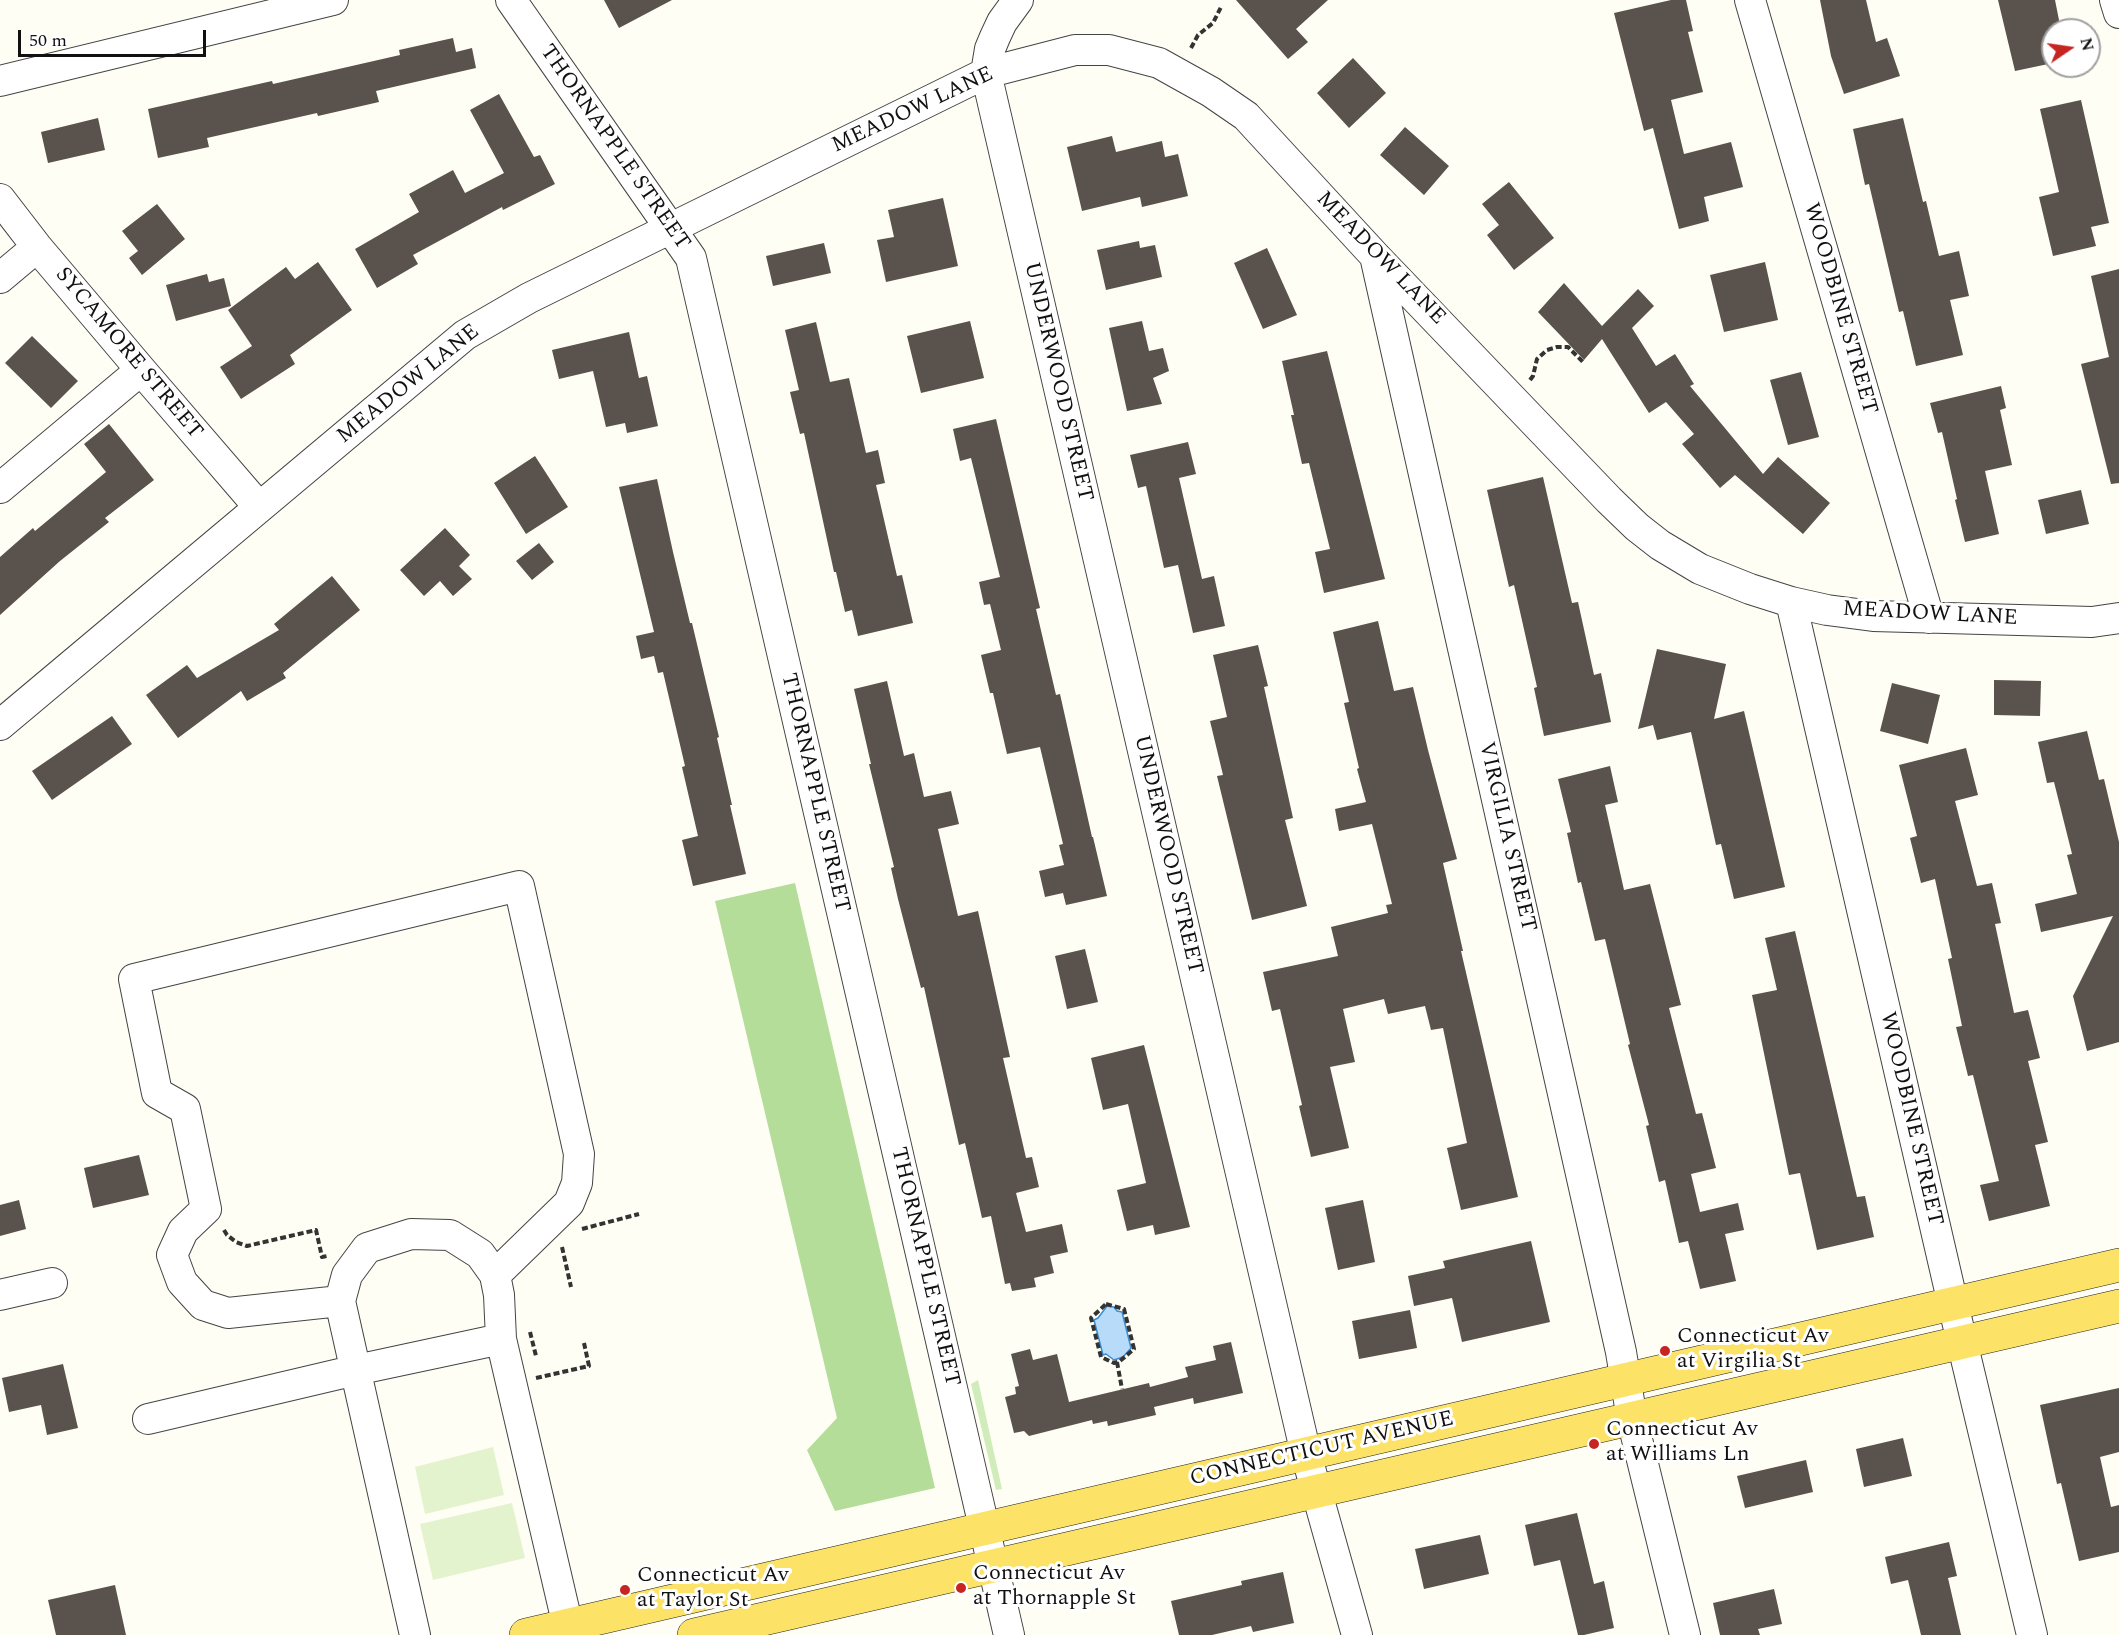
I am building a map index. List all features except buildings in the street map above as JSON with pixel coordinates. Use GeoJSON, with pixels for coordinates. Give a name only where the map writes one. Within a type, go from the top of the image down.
{"type":"FeatureCollection","features":[{"type":"Feature","properties":{"kind":"main road","name":"CONNECTICUT AVENUE"},"geometry":{"type":"LineString","coordinates":[[526,1635],[569,1630],[985,1528],[2119,1266]]}},
{"type":"Feature","properties":{"kind":"main road","name":"CONNECTICUT AVENUE"},"geometry":{"type":"LineString","coordinates":[[694,1635],[2119,1306]]}},
{"type":"Feature","properties":{"kind":"street"},"geometry":{"type":"LineString","coordinates":[[0,81],[333,0]]}},
{"type":"Feature","properties":{"kind":"street","name":"THORNAPPLE STREET"},"geometry":{"type":"LineString","coordinates":[[511,0],[691,258],[1009,1635]]}},
{"type":"Feature","properties":{"kind":"street"},"geometry":{"type":"LineString","coordinates":[[986,73],[990,49],[1018,0]]}},
{"type":"Feature","properties":{"kind":"street","name":"WOODBINE STREET"},"geometry":{"type":"LineString","coordinates":[[1750,0],[1929,618]]}},
{"type":"Feature","properties":{"kind":"street"},"geometry":{"type":"LineString","coordinates":[[2115,0],[2119,13]]}},
{"type":"Feature","properties":{"kind":"street","name":"MEADOW LANE"},"geometry":{"type":"LineString","coordinates":[[0,725],[465,335],[529,298],[986,73],[1075,50],[1109,50],[1159,63],[1211,92],[1246,116],[1637,527],[1659,545],[1700,569],[1791,602],[1827,610],[1873,616],[2092,622],[2119,618]]}},
{"type":"Feature","properties":{"kind":"street","name":"UNDERWOOD STREET"},"geometry":{"type":"LineString","coordinates":[[986,73],[1306,1454],[1357,1635]]}},
{"type":"Feature","properties":{"kind":"street","name":"SYCAMORE STREET"},"geometry":{"type":"LineString","coordinates":[[0,199],[141,370],[260,507]]}},
{"type":"Feature","properties":{"kind":"street"},"geometry":{"type":"LineString","coordinates":[[0,278],[37,246]]}},
{"type":"Feature","properties":{"kind":"street","name":"VIRGILIA STREET"},"geometry":{"type":"LineString","coordinates":[[1376,255],[1626,1380],[1632,1419],[1685,1635]]}},
{"type":"Feature","properties":{"kind":"street"},"geometry":{"type":"LineString","coordinates":[[0,488],[141,370]]}},
{"type":"Feature","properties":{"kind":"street","name":"WOODBINE STREET"},"geometry":{"type":"LineString","coordinates":[[1791,602],[2032,1635]]}},
{"type":"Feature","properties":{"kind":"street"},"geometry":{"type":"LineString","coordinates":[[340,1301],[228,1313],[202,1305],[182,1282],[172,1255],[183,1231],[206,1209],[185,1109],[157,1093],[134,980],[519,886],[579,1154],[577,1183],[569,1203],[495,1275]]}},
{"type":"Feature","properties":{"kind":"street"},"geometry":{"type":"LineString","coordinates":[[415,1635],[340,1301],[347,1275],[368,1248],[411,1234],[450,1235],[480,1254],[495,1275],[499,1295],[501,1339],[569,1630]]}},
{"type":"Feature","properties":{"kind":"street"},"geometry":{"type":"LineString","coordinates":[[0,1295],[52,1283]]}},
{"type":"Feature","properties":{"kind":"street"},"geometry":{"type":"LineString","coordinates":[[148,1419],[356,1370],[501,1339]]}},
{"type":"Feature","properties":{"kind":"path"},"geometry":{"type":"LineString","coordinates":[[1191,48],[1198,34],[1213,22],[1221,7]]}},
{"type":"Feature","properties":{"kind":"path"},"geometry":{"type":"LineString","coordinates":[[1533,376],[1538,359],[1547,350],[1557,346],[1568,347],[1584,363]]}},
{"type":"Feature","properties":{"kind":"path"},"geometry":{"type":"LineString","coordinates":[[571,1232],[639,1214]]}},
{"type":"Feature","properties":{"kind":"path"},"geometry":{"type":"LineString","coordinates":[[215,1233],[225,1230],[227,1235],[236,1242],[247,1246],[316,1230],[321,1257],[333,1255]]}},
{"type":"Feature","properties":{"kind":"path"},"geometry":{"type":"LineString","coordinates":[[562,1246],[571,1287]]}},
{"type":"Feature","properties":{"kind":"path"},"geometry":{"type":"LineString","coordinates":[[1106,1304],[1124,1309],[1134,1349],[1117,1362],[1114,1363],[1101,1357],[1091,1318],[1106,1304]]}},
{"type":"Feature","properties":{"kind":"path"},"geometry":{"type":"LineString","coordinates":[[512,1383],[589,1366],[584,1343]]}},
{"type":"Feature","properties":{"kind":"path"},"geometry":{"type":"LineString","coordinates":[[1117,1362],[1122,1389]]}},
{"type":"Feature","properties":{"kind":"green space"},"geometry":{"type":"Polygon","coordinates":[[[795,883],[935,1488],[835,1511],[807,1450],[837,1418],[715,901],[795,883]]]}},
{"type":"Feature","properties":{"kind":"green space"},"geometry":{"type":"Polygon","coordinates":[[[978,1380],[1002,1489],[996,1490],[971,1384],[978,1380]]]}},
{"type":"Feature","properties":{"kind":"green space"},"geometry":{"type":"Polygon","coordinates":[[[493,1447],[504,1495],[425,1514],[415,1467],[493,1447]]]}},
{"type":"Feature","properties":{"kind":"green space"},"geometry":{"type":"Polygon","coordinates":[[[512,1503],[525,1558],[433,1580],[420,1524],[512,1503]]]}},
{"type":"Feature","properties":{"kind":"water"},"geometry":{"type":"Polygon","coordinates":[[[1107,1306],[1122,1312],[1131,1348],[1123,1357],[1114,1360],[1106,1354],[1103,1355],[1094,1320],[1107,1306]]]}},
{"type":"Feature","properties":{"kind":"place","name":"Connecticut Av at Virgilia St"},"geometry":{"type":"Point","coordinates":[1665,1351]}},
{"type":"Feature","properties":{"kind":"place","name":"Connecticut Av at Williams Ln"},"geometry":{"type":"Point","coordinates":[1594,1444]}},
{"type":"Feature","properties":{"kind":"place","name":"Connecticut Av at Thornapple St"},"geometry":{"type":"Point","coordinates":[961,1588]}},
{"type":"Feature","properties":{"kind":"place","name":"Connecticut Av at Taylor St"},"geometry":{"type":"Point","coordinates":[625,1590]}}]}
